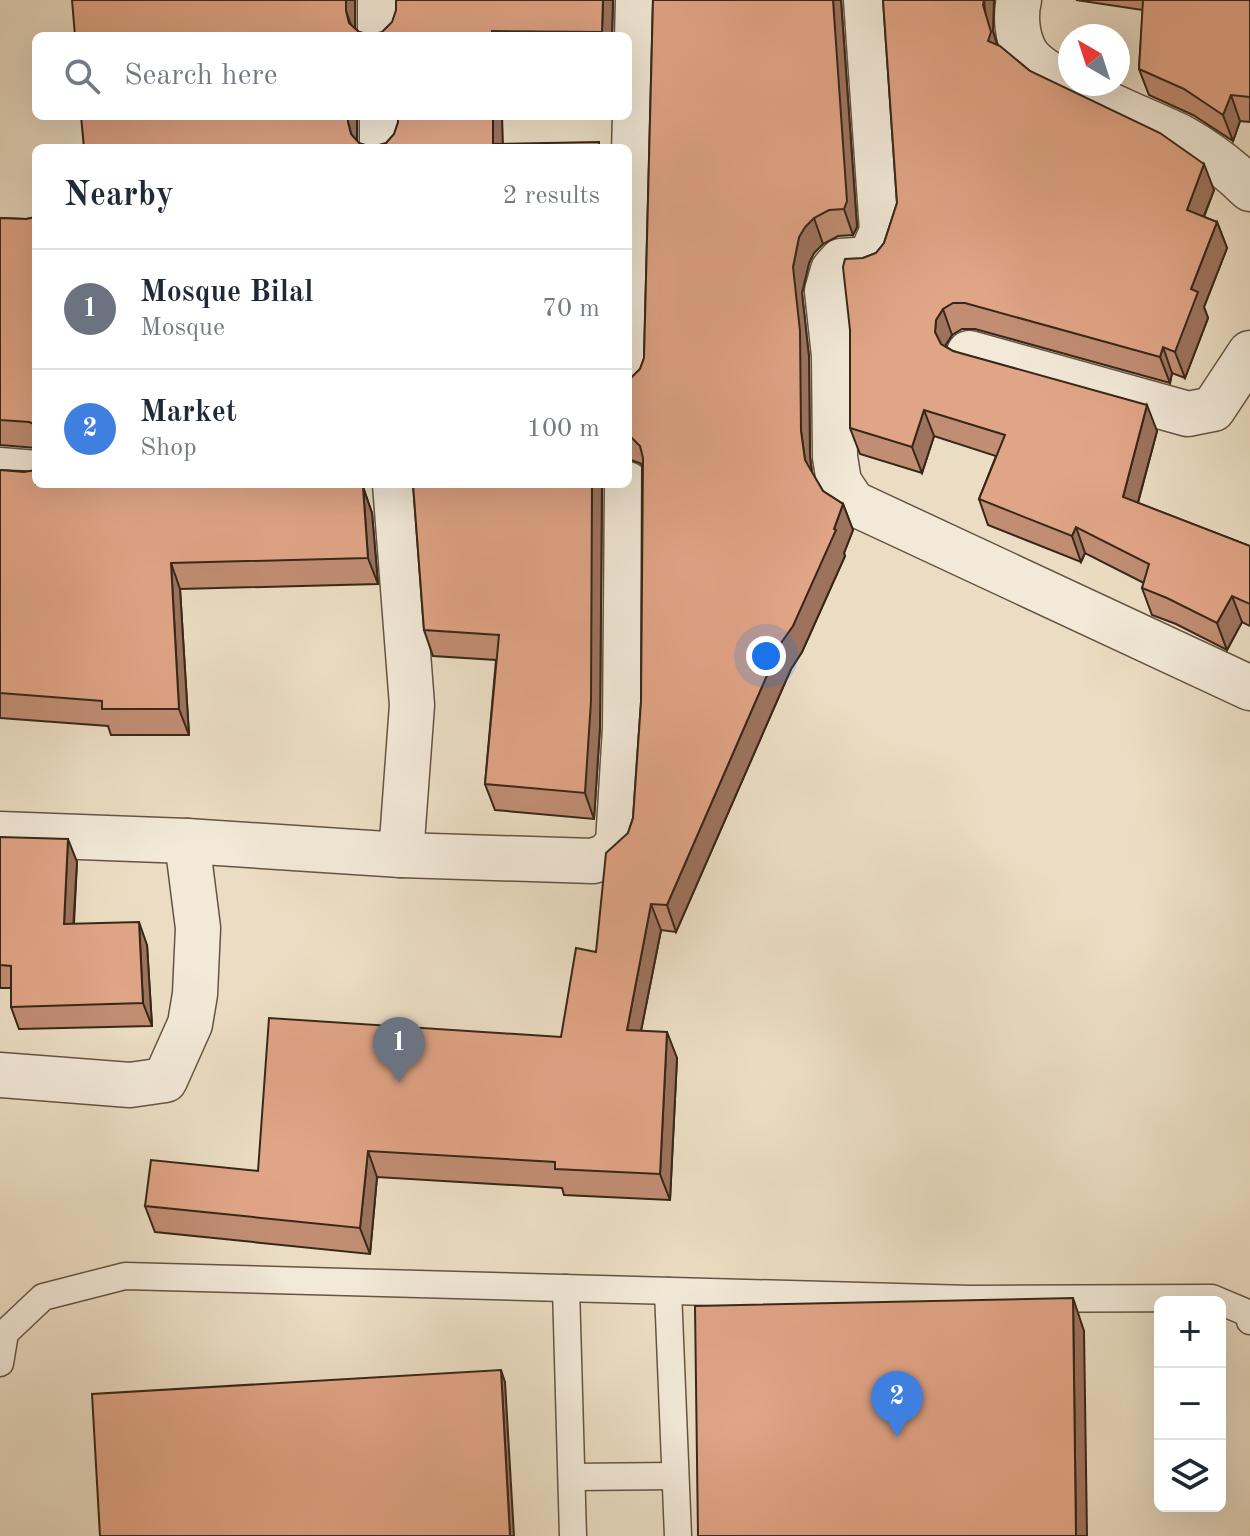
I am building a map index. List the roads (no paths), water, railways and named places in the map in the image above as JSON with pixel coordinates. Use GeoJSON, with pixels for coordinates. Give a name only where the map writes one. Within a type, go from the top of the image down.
{"type":"FeatureCollection","features":[{"type":"Feature","properties":{"kind":"street"},"geometry":{"type":"LineString","coordinates":[[380,0],[380,32]]}},
{"type":"Feature","properties":{"kind":"street"},"geometry":{"type":"LineString","coordinates":[[632,230],[638,0]]}},
{"type":"Feature","properties":{"kind":"street"},"geometry":{"type":"LineString","coordinates":[[866,0],[882,231],[870,259],[841,261],[833,270],[827,291],[834,356],[835,457],[839,482],[853,503],[1250,688]]}},
{"type":"Feature","properties":{"kind":"street"},"geometry":{"type":"LineString","coordinates":[[1019,0],[1015,16],[1026,54],[1045,73],[1183,138],[1231,171],[1250,189]]}},
{"type":"Feature","properties":{"kind":"street"},"geometry":{"type":"LineString","coordinates":[[382,120],[382,144]]}},
{"type":"Feature","properties":{"kind":"street"},"geometry":{"type":"LineString","coordinates":[[969,353],[1188,414],[1213,409],[1250,353]]}},
{"type":"Feature","properties":{"kind":"street"},"geometry":{"type":"LineString","coordinates":[[0,470],[32,473]]}},
{"type":"Feature","properties":{"kind":"street"},"geometry":{"type":"LineString","coordinates":[[382,488],[412,705],[401,855]]}},
{"type":"Feature","properties":{"kind":"street"},"geometry":{"type":"LineString","coordinates":[[0,834],[187,841],[401,855],[593,861],[607,856],[618,843],[625,728],[627,488]]}},
{"type":"Feature","properties":{"kind":"street"},"geometry":{"type":"LineString","coordinates":[[0,1075],[130,1085],[165,1080],[190,1024],[195,994],[198,928],[187,841]]}},
{"type":"Feature","properties":{"kind":"lane"},"geometry":{"type":"LineString","coordinates":[[0,1363],[5,1333],[43,1297],[125,1276],[970,1299],[1212,1298],[1250,1314],[1250,1321]]}},
{"type":"Feature","properties":{"kind":"lane"},"geometry":{"type":"LineString","coordinates":[[566,1288],[573,1536]]}},
{"type":"Feature","properties":{"kind":"lane"},"geometry":{"type":"LineString","coordinates":[[668,1291],[678,1536]]}},
{"type":"Feature","properties":{"kind":"lane"},"geometry":{"type":"LineString","coordinates":[[572,1477],[675,1476]]}},
{"type":"Feature","properties":{"kind":"place","name":"Mosque Bilal"},"geometry":{"type":"Point","coordinates":[399,1083]}},
{"type":"Feature","properties":{"kind":"place","name":"Market"},"geometry":{"type":"Point","coordinates":[897,1437]}}]}
